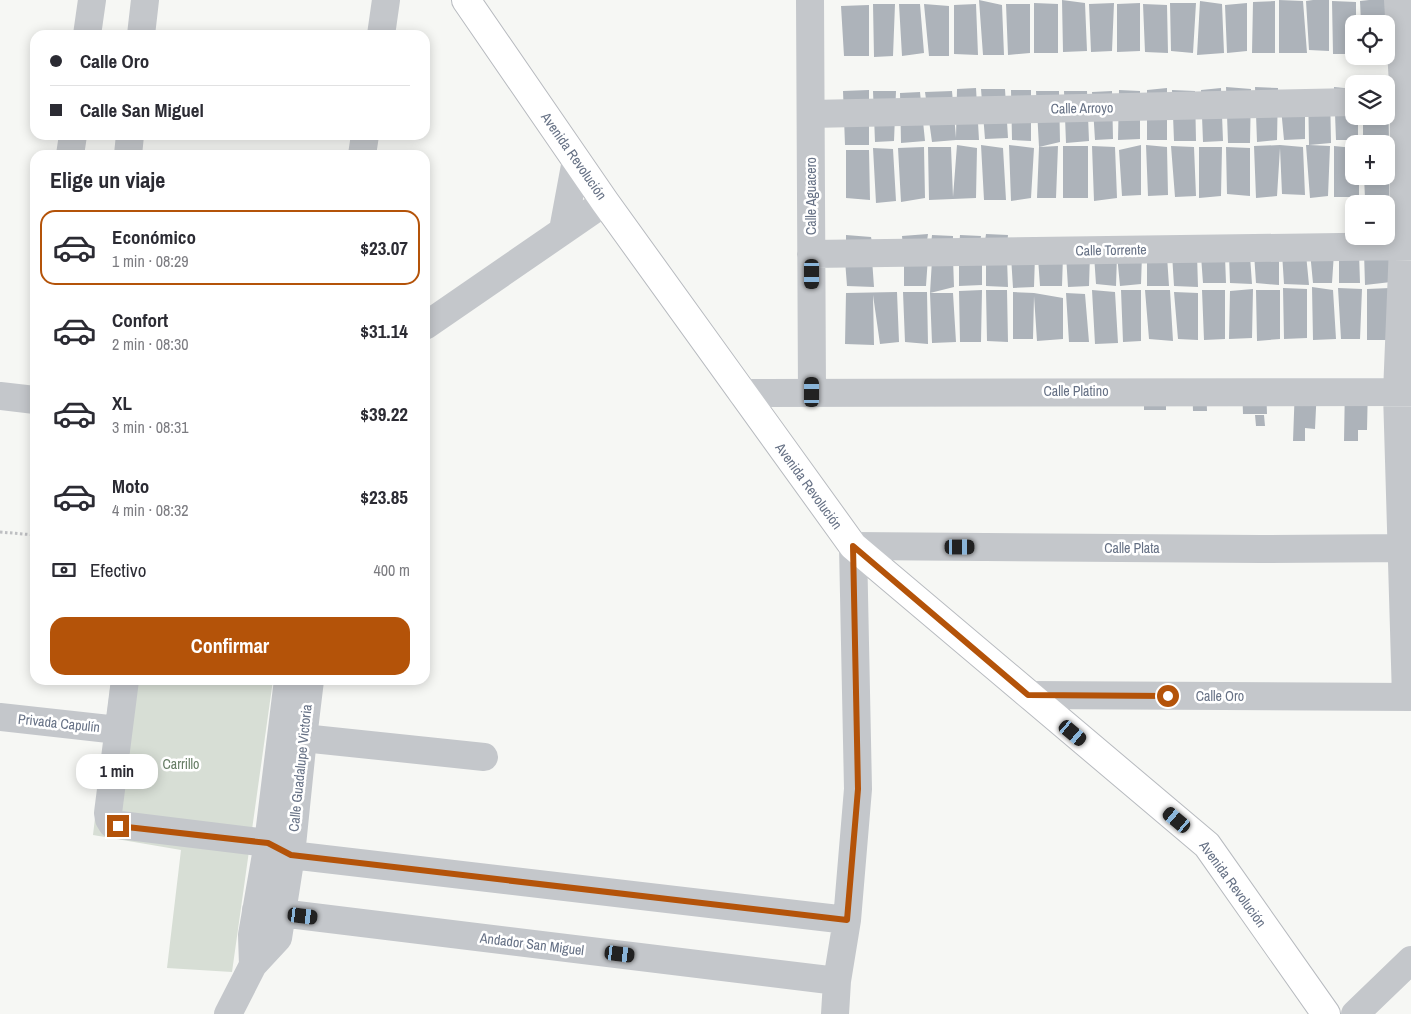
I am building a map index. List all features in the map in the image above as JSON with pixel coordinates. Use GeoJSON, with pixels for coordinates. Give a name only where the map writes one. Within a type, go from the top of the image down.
{"type":"FeatureCollection","features":[{"type":"Feature","properties":{"kind":"main road","name":"Avenida Revolución"},"geometry":{"type":"LineString","coordinates":[[466,0],[605,202],[853,546],[1207,845],[1326,1014]]}},
{"type":"Feature","properties":{"kind":"street"},"geometry":{"type":"LineString","coordinates":[[88,30],[92,0]]}},
{"type":"Feature","properties":{"kind":"street"},"geometry":{"type":"LineString","coordinates":[[142,30],[145,0]]}},
{"type":"Feature","properties":{"kind":"street"},"geometry":{"type":"LineString","coordinates":[[381,30],[386,0]]}},
{"type":"Feature","properties":{"kind":"street"},"geometry":{"type":"LineString","coordinates":[[399,30],[402,0]]}},
{"type":"Feature","properties":{"kind":"street","name":"Calle Aguacero"},"geometry":{"type":"LineString","coordinates":[[810,0],[812,392]]}},
{"type":"Feature","properties":{"kind":"street"},"geometry":{"type":"LineString","coordinates":[[1398,0],[1400,101],[1407,246],[1404,392],[1409,697]]}},
{"type":"Feature","properties":{"kind":"street","name":"Calle Arroyo"},"geometry":{"type":"LineString","coordinates":[[811,114],[1345,102]]}},
{"type":"Feature","properties":{"kind":"street"},"geometry":{"type":"LineString","coordinates":[[563,230],[576,160]]}},
{"type":"Feature","properties":{"kind":"street"},"geometry":{"type":"LineString","coordinates":[[430,323],[605,202]]}},
{"type":"Feature","properties":{"kind":"street","name":"Calle Torrente"},"geometry":{"type":"LineString","coordinates":[[812,254],[1407,246]]}},
{"type":"Feature","properties":{"kind":"street","name":"Calle Platino"},"geometry":{"type":"LineString","coordinates":[[742,392],[1404,392]]}},
{"type":"Feature","properties":{"kind":"street"},"geometry":{"type":"LineString","coordinates":[[0,396],[30,399]]}},
{"type":"Feature","properties":{"kind":"street"},"geometry":{"type":"LineString","coordinates":[[835,1014],[837,981],[847,920],[858,789],[853,546]]}},
{"type":"Feature","properties":{"kind":"street","name":"Calle Plata"},"geometry":{"type":"LineString","coordinates":[[853,546],[1250,549],[1406,548]]}},
{"type":"Feature","properties":{"kind":"street"},"geometry":{"type":"LineString","coordinates":[[124,685],[108,813],[112,824],[118,826],[280,849],[847,920]]}},
{"type":"Feature","properties":{"kind":"street","name":"Calle Guadalupe Victoria"},"geometry":{"type":"LineString","coordinates":[[228,1014],[253,965],[278,938],[283,913],[280,849],[288,685]]}},
{"type":"Feature","properties":{"kind":"street","name":"Calle Guadalupe Victoria"},"geometry":{"type":"LineString","coordinates":[[253,965],[252,935],[256,910],[280,849],[303,738],[309,685]]}},
{"type":"Feature","properties":{"kind":"street","name":"Calle Oro"},"geometry":{"type":"LineString","coordinates":[[1028,695],[1409,697]]}},
{"type":"Feature","properties":{"kind":"street","name":"Privada Capulín"},"geometry":{"type":"LineString","coordinates":[[0,717],[118,730]]}},
{"type":"Feature","properties":{"kind":"street"},"geometry":{"type":"LineString","coordinates":[[303,738],[484,757]]}},
{"type":"Feature","properties":{"kind":"street","name":"Andador San Miguel"},"geometry":{"type":"LineString","coordinates":[[256,910],[837,981]]}},
{"type":"Feature","properties":{"kind":"street"},"geometry":{"type":"LineString","coordinates":[[1355,1014],[1411,960]]}},
{"type":"Feature","properties":{"kind":"path"},"geometry":{"type":"LineString","coordinates":[[0,532],[30,534]]}},
{"type":"Feature","properties":{"kind":"green space","name":"Carrillo"},"geometry":{"type":"Polygon","coordinates":[[[110,685],[272,685],[232,972],[167,968],[181,850],[93,835],[110,685]]]}},
{"type":"Feature","properties":{"kind":"building"},"geometry":{"type":"Polygon","coordinates":[[[979,0],[1002,5],[1004,55],[983,55],[979,0]]]}},
{"type":"Feature","properties":{"kind":"building"},"geometry":{"type":"Polygon","coordinates":[[[1062,0],[1085,3],[1087,51],[1063,52],[1062,0]]]}},
{"type":"Feature","properties":{"kind":"building"},"geometry":{"type":"Polygon","coordinates":[[[1279,0],[1303,1],[1307,53],[1279,53],[1279,0]]]}},
{"type":"Feature","properties":{"kind":"building"},"geometry":{"type":"Polygon","coordinates":[[[1329,0],[1329,51],[1309,50],[1306,1],[1329,0]]]}},
{"type":"Feature","properties":{"kind":"building"},"geometry":{"type":"Polygon","coordinates":[[[1386,0],[1387,15],[1361,15],[1360,1],[1386,0]]]}},
{"type":"Feature","properties":{"kind":"building"},"geometry":{"type":"Polygon","coordinates":[[[1200,1],[1222,4],[1224,53],[1197,55],[1200,1]]]}},
{"type":"Feature","properties":{"kind":"building"},"geometry":{"type":"Polygon","coordinates":[[[1275,1],[1275,53],[1252,53],[1253,2],[1275,1]]]}},
{"type":"Feature","properties":{"kind":"building"},"geometry":{"type":"Polygon","coordinates":[[[1332,1],[1356,2],[1356,15],[1345,15],[1345,54],[1333,54],[1332,1]]]}},
{"type":"Feature","properties":{"kind":"building"},"geometry":{"type":"Polygon","coordinates":[[[1034,3],[1058,4],[1058,53],[1034,53],[1034,3]]]}},
{"type":"Feature","properties":{"kind":"building"},"geometry":{"type":"Polygon","coordinates":[[[1114,3],[1112,51],[1091,52],[1089,4],[1114,3]]]}},
{"type":"Feature","properties":{"kind":"building"},"geometry":{"type":"Polygon","coordinates":[[[1140,3],[1140,51],[1117,52],[1117,4],[1140,3]]]}},
{"type":"Feature","properties":{"kind":"building"},"geometry":{"type":"Polygon","coordinates":[[[1170,3],[1196,3],[1193,53],[1171,51],[1170,3]]]}},
{"type":"Feature","properties":{"kind":"building"},"geometry":{"type":"Polygon","coordinates":[[[1247,3],[1247,51],[1227,53],[1225,5],[1247,3]]]}},
{"type":"Feature","properties":{"kind":"building"},"geometry":{"type":"Polygon","coordinates":[[[873,4],[895,4],[893,56],[874,57],[873,4]]]}},
{"type":"Feature","properties":{"kind":"building"},"geometry":{"type":"Polygon","coordinates":[[[899,4],[920,4],[924,53],[902,56],[899,4]]]}},
{"type":"Feature","properties":{"kind":"building"},"geometry":{"type":"Polygon","coordinates":[[[924,4],[949,6],[949,56],[929,56],[924,4]]]}},
{"type":"Feature","properties":{"kind":"building"},"geometry":{"type":"Polygon","coordinates":[[[976,4],[978,55],[954,54],[954,5],[976,4]]]}},
{"type":"Feature","properties":{"kind":"building"},"geometry":{"type":"Polygon","coordinates":[[[1006,4],[1030,4],[1030,53],[1008,55],[1006,4]]]}},
{"type":"Feature","properties":{"kind":"building"},"geometry":{"type":"Polygon","coordinates":[[[1143,4],[1167,5],[1168,53],[1145,52],[1143,4]]]}},
{"type":"Feature","properties":{"kind":"building"},"geometry":{"type":"Polygon","coordinates":[[[869,5],[869,56],[844,56],[841,6],[869,5]]]}},
{"type":"Feature","properties":{"kind":"building"},"geometry":{"type":"Polygon","coordinates":[[[1226,87],[1251,89],[1250,143],[1228,143],[1226,87]]]}},
{"type":"Feature","properties":{"kind":"building"},"geometry":{"type":"Polygon","coordinates":[[[1255,87],[1278,88],[1277,140],[1257,142],[1255,87]]]}},
{"type":"Feature","properties":{"kind":"building"},"geometry":{"type":"Polygon","coordinates":[[[1334,87],[1345,88],[1345,125],[1358,125],[1358,135],[1345,135],[1345,140],[1336,140],[1334,87]]]}},
{"type":"Feature","properties":{"kind":"building"},"geometry":{"type":"Polygon","coordinates":[[[976,88],[979,140],[932,142],[925,92],[952,91],[956,138],[957,89],[976,88]]]}},
{"type":"Feature","properties":{"kind":"building"},"geometry":{"type":"Polygon","coordinates":[[[1167,88],[1167,140],[1147,140],[1147,90],[1167,88]]]}},
{"type":"Feature","properties":{"kind":"building"},"geometry":{"type":"Polygon","coordinates":[[[1221,88],[1223,141],[1203,142],[1201,90],[1221,88]]]}},
{"type":"Feature","properties":{"kind":"building"},"geometry":{"type":"Polygon","coordinates":[[[981,89],[1005,89],[1008,138],[985,139],[981,89]]]}},
{"type":"Feature","properties":{"kind":"building"},"geometry":{"type":"Polygon","coordinates":[[[869,90],[869,145],[845,145],[843,91],[869,90]]]}},
{"type":"Feature","properties":{"kind":"building"},"geometry":{"type":"Polygon","coordinates":[[[1011,90],[1031,90],[1031,141],[1012,140],[1011,90]]]}},
{"type":"Feature","properties":{"kind":"building"},"geometry":{"type":"Polygon","coordinates":[[[1119,90],[1140,91],[1140,139],[1118,140],[1119,90]]]}},
{"type":"Feature","properties":{"kind":"building"},"geometry":{"type":"Polygon","coordinates":[[[1172,90],[1195,91],[1196,141],[1174,141],[1172,90]]]}},
{"type":"Feature","properties":{"kind":"building"},"geometry":{"type":"Polygon","coordinates":[[[1308,90],[1330,90],[1331,143],[1309,145],[1308,90]]]}},
{"type":"Feature","properties":{"kind":"building"},"geometry":{"type":"Polygon","coordinates":[[[873,91],[896,91],[894,141],[875,142],[873,91]]]}},
{"type":"Feature","properties":{"kind":"building"},"geometry":{"type":"Polygon","coordinates":[[[1036,91],[1059,91],[1060,142],[1039,147],[1036,91]]]}},
{"type":"Feature","properties":{"kind":"building"},"geometry":{"type":"Polygon","coordinates":[[[1064,91],[1087,91],[1089,141],[1066,143],[1064,91]]]}},
{"type":"Feature","properties":{"kind":"building"},"geometry":{"type":"Polygon","coordinates":[[[1112,91],[1113,139],[1095,140],[1092,92],[1112,91]]]}},
{"type":"Feature","properties":{"kind":"building"},"geometry":{"type":"Polygon","coordinates":[[[920,92],[925,141],[901,143],[900,93],[920,92]]]}},
{"type":"Feature","properties":{"kind":"building"},"geometry":{"type":"Polygon","coordinates":[[[1281,108],[1305,109],[1305,139],[1284,140],[1281,108]]]}},
{"type":"Feature","properties":{"kind":"building"},"geometry":{"type":"Polygon","coordinates":[[[1363,125],[1389,125],[1389,135],[1363,135],[1363,125]]]}},
{"type":"Feature","properties":{"kind":"building"},"geometry":{"type":"Polygon","coordinates":[[[957,145],[977,148],[976,198],[929,200],[928,147],[951,147],[953,197],[957,145]]]}},
{"type":"Feature","properties":{"kind":"building"},"geometry":{"type":"Polygon","coordinates":[[[981,145],[1003,148],[1006,200],[984,200],[981,145]]]}},
{"type":"Feature","properties":{"kind":"building"},"geometry":{"type":"Polygon","coordinates":[[[1009,145],[1034,148],[1031,198],[1011,201],[1009,145]]]}},
{"type":"Feature","properties":{"kind":"building"},"geometry":{"type":"Polygon","coordinates":[[[1141,145],[1141,195],[1122,196],[1119,150],[1141,145]]]}},
{"type":"Feature","properties":{"kind":"building"},"geometry":{"type":"Polygon","coordinates":[[[1146,145],[1167,147],[1168,195],[1148,196],[1146,145]]]}},
{"type":"Feature","properties":{"kind":"building"},"geometry":{"type":"Polygon","coordinates":[[[1280,145],[1303,147],[1305,195],[1282,194],[1280,148],[1277,196],[1256,198],[1254,146],[1280,145]]]}},
{"type":"Feature","properties":{"kind":"building"},"geometry":{"type":"Polygon","coordinates":[[[1306,145],[1330,146],[1328,196],[1310,198],[1306,145]]]}},
{"type":"Feature","properties":{"kind":"building"},"geometry":{"type":"Polygon","coordinates":[[[1058,146],[1056,198],[1037,198],[1039,147],[1058,146]]]}},
{"type":"Feature","properties":{"kind":"building"},"geometry":{"type":"Polygon","coordinates":[[[1063,146],[1088,146],[1088,198],[1063,198],[1063,146]]]}},
{"type":"Feature","properties":{"kind":"building"},"geometry":{"type":"Polygon","coordinates":[[[1092,146],[1115,147],[1117,198],[1094,201],[1092,146]]]}},
{"type":"Feature","properties":{"kind":"building"},"geometry":{"type":"Polygon","coordinates":[[[1171,146],[1194,147],[1196,196],[1175,197],[1171,146]]]}},
{"type":"Feature","properties":{"kind":"building"},"geometry":{"type":"Polygon","coordinates":[[[1334,146],[1345,147],[1345,185],[1359,185],[1359,195],[1334,197],[1334,146]]]}},
{"type":"Feature","properties":{"kind":"building"},"geometry":{"type":"Polygon","coordinates":[[[924,147],[925,198],[901,202],[898,148],[924,147]]]}},
{"type":"Feature","properties":{"kind":"building"},"geometry":{"type":"Polygon","coordinates":[[[1199,147],[1222,147],[1221,196],[1199,198],[1199,147]]]}},
{"type":"Feature","properties":{"kind":"building"},"geometry":{"type":"Polygon","coordinates":[[[1226,147],[1250,148],[1250,196],[1227,194],[1226,147]]]}},
{"type":"Feature","properties":{"kind":"building"},"geometry":{"type":"Polygon","coordinates":[[[873,148],[893,149],[896,201],[876,203],[873,148]]]}},
{"type":"Feature","properties":{"kind":"building"},"geometry":{"type":"Polygon","coordinates":[[[846,150],[869,150],[870,200],[846,198],[846,150]]]}},
{"type":"Feature","properties":{"kind":"building"},"geometry":{"type":"Polygon","coordinates":[[[1364,185],[1389,185],[1389,195],[1365,195],[1364,185]]]}},
{"type":"Feature","properties":{"kind":"building"},"geometry":{"type":"Polygon","coordinates":[[[928,234],[926,248],[903,247],[902,236],[928,234]]]}},
{"type":"Feature","properties":{"kind":"building"},"geometry":{"type":"Polygon","coordinates":[[[986,234],[1008,235],[1007,246],[984,248],[986,234]]]}},
{"type":"Feature","properties":{"kind":"building"},"geometry":{"type":"Polygon","coordinates":[[[846,235],[871,237],[873,247],[846,248],[846,235]]]}},
{"type":"Feature","properties":{"kind":"building"},"geometry":{"type":"Polygon","coordinates":[[[932,235],[953,236],[953,247],[931,245],[932,235]]]}},
{"type":"Feature","properties":{"kind":"building"},"geometry":{"type":"Polygon","coordinates":[[[960,235],[981,236],[980,246],[959,247],[960,235]]]}},
{"type":"Feature","properties":{"kind":"building"},"geometry":{"type":"Polygon","coordinates":[[[1390,250],[1391,282],[1365,285],[1364,252],[1390,250]]]}},
{"type":"Feature","properties":{"kind":"building"},"geometry":{"type":"Polygon","coordinates":[[[1339,251],[1359,252],[1360,283],[1339,283],[1339,251]]]}},
{"type":"Feature","properties":{"kind":"building"},"geometry":{"type":"Polygon","coordinates":[[[1310,252],[1334,253],[1332,283],[1313,283],[1310,252]]]}},
{"type":"Feature","properties":{"kind":"building"},"geometry":{"type":"Polygon","coordinates":[[[904,253],[928,257],[926,286],[904,286],[904,253]]]}},
{"type":"Feature","properties":{"kind":"building"},"geometry":{"type":"Polygon","coordinates":[[[1254,253],[1279,254],[1279,285],[1256,283],[1254,253]]]}},
{"type":"Feature","properties":{"kind":"building"},"geometry":{"type":"Polygon","coordinates":[[[1282,253],[1306,254],[1309,285],[1284,284],[1282,253]]]}},
{"type":"Feature","properties":{"kind":"building"},"geometry":{"type":"Polygon","coordinates":[[[1090,254],[1089,286],[1068,287],[1066,255],[1090,254]]]}},
{"type":"Feature","properties":{"kind":"building"},"geometry":{"type":"Polygon","coordinates":[[[1172,254],[1197,254],[1198,287],[1174,286],[1172,254]]]}},
{"type":"Feature","properties":{"kind":"building"},"geometry":{"type":"Polygon","coordinates":[[[1094,255],[1117,255],[1116,286],[1096,284],[1094,255]]]}},
{"type":"Feature","properties":{"kind":"building"},"geometry":{"type":"Polygon","coordinates":[[[1117,255],[1142,255],[1141,284],[1120,286],[1117,255]]]}},
{"type":"Feature","properties":{"kind":"building"},"geometry":{"type":"Polygon","coordinates":[[[1147,255],[1167,256],[1169,286],[1147,286],[1147,255]]]}},
{"type":"Feature","properties":{"kind":"building"},"geometry":{"type":"Polygon","coordinates":[[[1229,255],[1250,256],[1252,284],[1230,283],[1229,255]]]}},
{"type":"Feature","properties":{"kind":"building"},"geometry":{"type":"Polygon","coordinates":[[[1011,256],[1035,256],[1034,287],[1013,288],[1011,256]]]}},
{"type":"Feature","properties":{"kind":"building"},"geometry":{"type":"Polygon","coordinates":[[[1063,256],[1062,286],[1040,286],[1038,258],[1063,256]]]}},
{"type":"Feature","properties":{"kind":"building"},"geometry":{"type":"Polygon","coordinates":[[[1201,256],[1225,257],[1226,283],[1203,283],[1201,256]]]}},
{"type":"Feature","properties":{"kind":"building"},"geometry":{"type":"Polygon","coordinates":[[[959,257],[982,257],[982,285],[959,286],[959,257]]]}},
{"type":"Feature","properties":{"kind":"building"},"geometry":{"type":"Polygon","coordinates":[[[986,257],[1007,259],[1008,287],[986,286],[986,257]]]}},
{"type":"Feature","properties":{"kind":"building"},"geometry":{"type":"Polygon","coordinates":[[[953,258],[954,287],[930,293],[932,260],[953,258]]]}},
{"type":"Feature","properties":{"kind":"building"},"geometry":{"type":"Polygon","coordinates":[[[872,259],[874,287],[847,286],[845,260],[872,259]]]}},
{"type":"Feature","properties":{"kind":"building"},"geometry":{"type":"Polygon","coordinates":[[[1312,287],[1333,290],[1336,339],[1313,340],[1312,287]]]}},
{"type":"Feature","properties":{"kind":"building"},"geometry":{"type":"Polygon","coordinates":[[[1283,288],[1307,289],[1307,338],[1284,339],[1283,288]]]}},
{"type":"Feature","properties":{"kind":"building"},"geometry":{"type":"Polygon","coordinates":[[[1338,288],[1362,289],[1360,339],[1341,339],[1338,288]]]}},
{"type":"Feature","properties":{"kind":"building"},"geometry":{"type":"Polygon","coordinates":[[[1390,288],[1388,340],[1367,340],[1367,289],[1390,288]]]}},
{"type":"Feature","properties":{"kind":"building"},"geometry":{"type":"Polygon","coordinates":[[[1253,289],[1252,338],[1229,339],[1230,291],[1253,289]]]}},
{"type":"Feature","properties":{"kind":"building"},"geometry":{"type":"Polygon","coordinates":[[[982,290],[981,342],[960,342],[959,291],[982,290]]]}},
{"type":"Feature","properties":{"kind":"building"},"geometry":{"type":"Polygon","coordinates":[[[986,290],[1007,290],[1008,342],[987,341],[986,290]]]}},
{"type":"Feature","properties":{"kind":"building"},"geometry":{"type":"Polygon","coordinates":[[[1092,290],[1115,292],[1118,343],[1095,344],[1092,290]]]}},
{"type":"Feature","properties":{"kind":"building"},"geometry":{"type":"Polygon","coordinates":[[[1121,290],[1141,290],[1141,341],[1123,342],[1121,290]]]}},
{"type":"Feature","properties":{"kind":"building"},"geometry":{"type":"Polygon","coordinates":[[[1145,290],[1170,290],[1173,341],[1149,339],[1145,290]]]}},
{"type":"Feature","properties":{"kind":"building"},"geometry":{"type":"Polygon","coordinates":[[[1202,290],[1225,290],[1225,339],[1204,340],[1202,290]]]}},
{"type":"Feature","properties":{"kind":"building"},"geometry":{"type":"Polygon","coordinates":[[[1256,290],[1280,290],[1280,339],[1257,341],[1256,290]]]}},
{"type":"Feature","properties":{"kind":"building"},"geometry":{"type":"Polygon","coordinates":[[[897,292],[899,342],[880,344],[873,295],[874,345],[845,344],[846,293],[897,292]]]}},
{"type":"Feature","properties":{"kind":"building"},"geometry":{"type":"Polygon","coordinates":[[[903,292],[927,292],[928,344],[905,342],[903,292]]]}},
{"type":"Feature","properties":{"kind":"building"},"geometry":{"type":"Polygon","coordinates":[[[1013,292],[1034,293],[1063,298],[1063,339],[1037,341],[1034,296],[1033,339],[1013,339],[1013,292]]]}},
{"type":"Feature","properties":{"kind":"building"},"geometry":{"type":"Polygon","coordinates":[[[1174,292],[1198,293],[1198,340],[1178,339],[1174,292]]]}},
{"type":"Feature","properties":{"kind":"building"},"geometry":{"type":"Polygon","coordinates":[[[930,293],[953,293],[956,342],[932,343],[930,293]]]}},
{"type":"Feature","properties":{"kind":"building"},"geometry":{"type":"Polygon","coordinates":[[[1066,293],[1085,294],[1089,342],[1069,342],[1066,293]]]}},
{"type":"Feature","properties":{"kind":"building"},"geometry":{"type":"Polygon","coordinates":[[[1166,382],[1166,410],[1144,410],[1144,396],[1166,382]]]}},
{"type":"Feature","properties":{"kind":"building"},"geometry":{"type":"Polygon","coordinates":[[[1206,383],[1207,411],[1193,411],[1192,384],[1206,383]]]}},
{"type":"Feature","properties":{"kind":"building"},"geometry":{"type":"Polygon","coordinates":[[[1345,384],[1368,384],[1367,430],[1358,430],[1358,441],[1344,441],[1345,384]]]}},
{"type":"Feature","properties":{"kind":"building"},"geometry":{"type":"Polygon","coordinates":[[[1266,385],[1267,414],[1243,414],[1242,386],[1266,385]]]}},
{"type":"Feature","properties":{"kind":"building"},"geometry":{"type":"Polygon","coordinates":[[[1295,386],[1317,387],[1315,429],[1305,428],[1305,441],[1293,441],[1295,386]]]}},
{"type":"Feature","properties":{"kind":"building"},"geometry":{"type":"Polygon","coordinates":[[[1255,415],[1264,415],[1265,426],[1256,426],[1255,415]]]}},
{"type":"Feature","properties":{"kind":"route"},"geometry":{"type":"LineString","coordinates":[[118,826],[268,843],[291,855],[847,920],[858,789],[853,546],[1028,695],[1168,696]]}}]}
